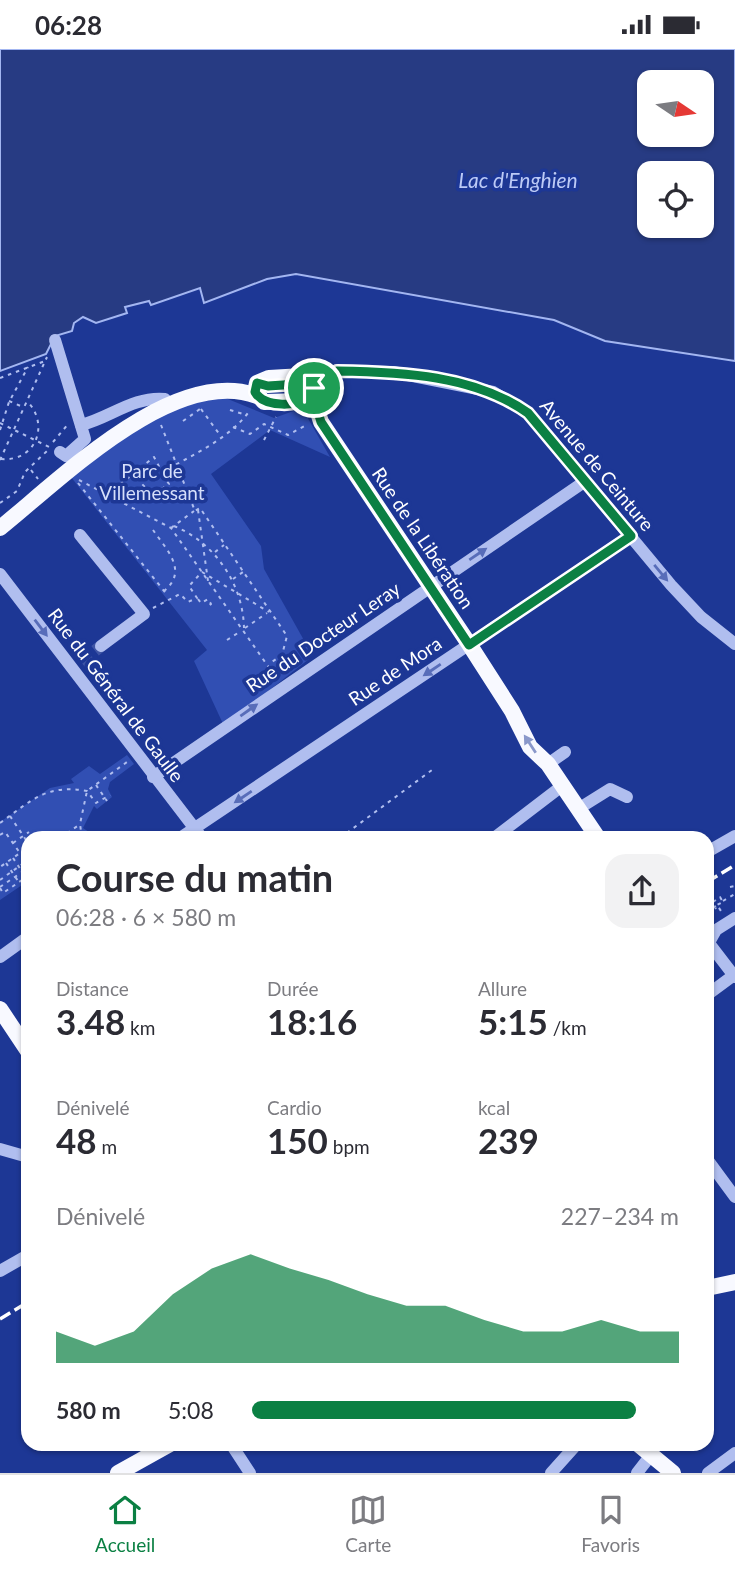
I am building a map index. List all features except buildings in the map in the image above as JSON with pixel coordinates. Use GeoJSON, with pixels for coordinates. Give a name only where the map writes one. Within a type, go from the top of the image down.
{"type":"FeatureCollection","features":[{"type":"Feature","properties":{"kind":"main road","name":"Avenue de Ceinture"},"geometry":{"type":"LineString","coordinates":[[0,514],[126,417],[165,399],[220,383],[269,403],[304,401],[313,389],[303,376],[269,378],[255,396]]}},
{"type":"Feature","properties":{"kind":"main road","name":"Rue de la Libération"},"geometry":{"type":"LineString","coordinates":[[313,389],[321,422],[512,711],[530,747],[548,764],[593,831]]}},
{"type":"Feature","properties":{"kind":"main road","name":"Avenue de Ceinture"},"geometry":{"type":"LineString","coordinates":[[0,528],[122,429],[153,412],[212,392],[235,390],[255,396]]}},
{"type":"Feature","properties":{"kind":"main road"},"geometry":{"type":"LineString","coordinates":[[2,1017],[21,1042]]}},
{"type":"Feature","properties":{"kind":"main road"},"geometry":{"type":"LineString","coordinates":[[714,1286],[735,1282]]}},
{"type":"Feature","properties":{"kind":"main road"},"geometry":{"type":"LineString","coordinates":[[118,1473],[157,1451]]}},
{"type":"Feature","properties":{"kind":"main road"},"geometry":{"type":"LineString","coordinates":[[646,1451],[673,1473]]}},
{"type":"Feature","properties":{"kind":"street"},"geometry":{"type":"LineString","coordinates":[[55,340],[85,439],[66,456],[55,450]]}},
{"type":"Feature","properties":{"kind":"street","name":"Avenue de Ceinture"},"geometry":{"type":"LineString","coordinates":[[313,389],[337,371],[393,372],[493,392],[528,413],[701,617],[735,644]]}},
{"type":"Feature","properties":{"kind":"street"},"geometry":{"type":"LineString","coordinates":[[80,422],[93,422],[123,406],[153,398],[165,399]]}},
{"type":"Feature","properties":{"kind":"street","name":"Rue du Docteur Leray"},"geometry":{"type":"LineString","coordinates":[[153,777],[584,482]]}},
{"type":"Feature","properties":{"kind":"street"},"geometry":{"type":"LineString","coordinates":[[80,535],[144,614],[101,646]]}},
{"type":"Feature","properties":{"kind":"street","name":"Rue de Mora"},"geometry":{"type":"LineString","coordinates":[[201,831],[631,536]]}},
{"type":"Feature","properties":{"kind":"street","name":"Rue du Général de Gaulle"},"geometry":{"type":"LineString","coordinates":[[0,574],[76,665],[136,755],[196,831]]}},
{"type":"Feature","properties":{"kind":"street"},"geometry":{"type":"LineString","coordinates":[[548,764],[565,752]]}},
{"type":"Feature","properties":{"kind":"street"},"geometry":{"type":"LineString","coordinates":[[503,831],[562,786]]}},
{"type":"Feature","properties":{"kind":"street"},"geometry":{"type":"LineString","coordinates":[[578,809],[610,789],[627,797]]}},
{"type":"Feature","properties":{"kind":"street"},"geometry":{"type":"LineString","coordinates":[[714,848],[735,836]]}},
{"type":"Feature","properties":{"kind":"street"},"geometry":{"type":"LineString","coordinates":[[714,933],[735,918]]}},
{"type":"Feature","properties":{"kind":"street"},"geometry":{"type":"LineString","coordinates":[[0,957],[21,942]]}},
{"type":"Feature","properties":{"kind":"street"},"geometry":{"type":"LineString","coordinates":[[714,952],[734,976],[714,990]]}},
{"type":"Feature","properties":{"kind":"street"},"geometry":{"type":"LineString","coordinates":[[0,1149],[21,1155]]}},
{"type":"Feature","properties":{"kind":"street"},"geometry":{"type":"LineString","coordinates":[[714,1168],[735,1197]]}},
{"type":"Feature","properties":{"kind":"street"},"geometry":{"type":"LineString","coordinates":[[0,1271],[21,1259]]}},
{"type":"Feature","properties":{"kind":"street"},"geometry":{"type":"LineString","coordinates":[[236,1451],[250,1473]]}},
{"type":"Feature","properties":{"kind":"street"},"geometry":{"type":"LineString","coordinates":[[553,1472],[571,1451]]}},
{"type":"Feature","properties":{"kind":"street"},"geometry":{"type":"LineString","coordinates":[[708,1473],[735,1453]]}},
{"type":"Feature","properties":{"kind":"street"},"geometry":{"type":"LineString","coordinates":[[637,1473],[651,1455]]}},
{"type":"Feature","properties":{"kind":"path"},"geometry":{"type":"LineString","coordinates":[[27,401],[39,419],[37,440],[21,457],[0,460],[1,453],[55,340]]}},
{"type":"Feature","properties":{"kind":"path"},"geometry":{"type":"LineString","coordinates":[[0,378],[46,360]]}},
{"type":"Feature","properties":{"kind":"path"},"geometry":{"type":"LineString","coordinates":[[0,430],[28,367]]}},
{"type":"Feature","properties":{"kind":"path"},"geometry":{"type":"LineString","coordinates":[[162,472],[233,427],[247,415],[255,396]]}},
{"type":"Feature","properties":{"kind":"path"},"geometry":{"type":"LineString","coordinates":[[11,402],[24,408]]}},
{"type":"Feature","properties":{"kind":"path"},"geometry":{"type":"LineString","coordinates":[[183,421],[201,409],[221,436]]}},
{"type":"Feature","properties":{"kind":"path"},"geometry":{"type":"LineString","coordinates":[[230,410],[247,415]]}},
{"type":"Feature","properties":{"kind":"path"},"geometry":{"type":"LineString","coordinates":[[264,440],[276,417]]}},
{"type":"Feature","properties":{"kind":"path"},"geometry":{"type":"LineString","coordinates":[[159,418],[175,465],[197,510],[225,544],[287,636],[282,655],[268,665]]}},
{"type":"Feature","properties":{"kind":"path"},"geometry":{"type":"LineString","coordinates":[[0,503],[16,491],[25,473],[55,450],[62,427],[80,422]]}},
{"type":"Feature","properties":{"kind":"path"},"geometry":{"type":"LineString","coordinates":[[1,423],[55,450]]}},
{"type":"Feature","properties":{"kind":"path"},"geometry":{"type":"LineString","coordinates":[[233,427],[250,434],[264,424],[288,435],[309,423]]}},
{"type":"Feature","properties":{"kind":"path"},"geometry":{"type":"LineString","coordinates":[[106,495],[138,468],[154,457],[169,484],[153,495],[142,484],[138,468]]}},
{"type":"Feature","properties":{"kind":"path"},"geometry":{"type":"LineString","coordinates":[[169,597],[73,477],[203,543],[232,580],[243,629]]}},
{"type":"Feature","properties":{"kind":"path"},"geometry":{"type":"LineString","coordinates":[[116,500],[126,493],[132,497],[128,491]]}},
{"type":"Feature","properties":{"kind":"path"},"geometry":{"type":"LineString","coordinates":[[173,527],[197,510]]}},
{"type":"Feature","properties":{"kind":"path"},"geometry":{"type":"LineString","coordinates":[[197,510],[208,581]]}},
{"type":"Feature","properties":{"kind":"path"},"geometry":{"type":"LineString","coordinates":[[173,527],[283,687]]}},
{"type":"Feature","properties":{"kind":"path"},"geometry":{"type":"LineString","coordinates":[[153,530],[176,568],[173,583],[164,592]]}},
{"type":"Feature","properties":{"kind":"path"},"geometry":{"type":"LineString","coordinates":[[214,554],[225,544]]}},
{"type":"Feature","properties":{"kind":"path"},"geometry":{"type":"LineString","coordinates":[[232,580],[244,571]]}},
{"type":"Feature","properties":{"kind":"path"},"geometry":{"type":"LineString","coordinates":[[202,572],[270,611]]}},
{"type":"Feature","properties":{"kind":"path"},"geometry":{"type":"LineString","coordinates":[[202,572],[189,586],[201,603],[208,599],[211,604],[209,606]]}},
{"type":"Feature","properties":{"kind":"path"},"geometry":{"type":"LineString","coordinates":[[144,614],[169,597],[180,594],[188,602],[197,599]]}},
{"type":"Feature","properties":{"kind":"path"},"geometry":{"type":"LineString","coordinates":[[228,640],[270,611]]}},
{"type":"Feature","properties":{"kind":"path"},"geometry":{"type":"LineString","coordinates":[[80,831],[87,791],[136,755]]}},
{"type":"Feature","properties":{"kind":"path"},"geometry":{"type":"LineString","coordinates":[[349,831],[432,770]]}},
{"type":"Feature","properties":{"kind":"path"},"geometry":{"type":"LineString","coordinates":[[96,785],[106,800]]}},
{"type":"Feature","properties":{"kind":"path"},"geometry":{"type":"LineString","coordinates":[[0,823],[52,789],[65,787],[87,791],[96,803],[106,800],[110,795]]}},
{"type":"Feature","properties":{"kind":"path"},"geometry":{"type":"LineString","coordinates":[[10,816],[21,834]]}},
{"type":"Feature","properties":{"kind":"path"},"geometry":{"type":"LineString","coordinates":[[70,831],[80,824]]}},
{"type":"Feature","properties":{"kind":"path"},"geometry":{"type":"LineString","coordinates":[[0,835],[5,832],[20,853],[0,867]]}},
{"type":"Feature","properties":{"kind":"path"},"geometry":{"type":"LineString","coordinates":[[13,843],[21,838]]}},
{"type":"Feature","properties":{"kind":"path"},"geometry":{"type":"LineString","coordinates":[[13,858],[21,870]]}},
{"type":"Feature","properties":{"kind":"path"},"geometry":{"type":"LineString","coordinates":[[6,863],[18,882]]}},
{"type":"Feature","properties":{"kind":"path"},"geometry":{"type":"LineString","coordinates":[[0,880],[19,867]]}},
{"type":"Feature","properties":{"kind":"path"},"geometry":{"type":"LineString","coordinates":[[21,873],[0,888],[3,893],[21,880]]}},
{"type":"Feature","properties":{"kind":"path"},"geometry":{"type":"LineString","coordinates":[[4,877],[11,887]]}},
{"type":"Feature","properties":{"kind":"path"},"geometry":{"type":"LineString","coordinates":[[730,887],[735,886]]}},
{"type":"Feature","properties":{"kind":"path"},"geometry":{"type":"LineString","coordinates":[[716,907],[733,895],[735,902]]}},
{"type":"Feature","properties":{"kind":"path"},"geometry":{"type":"LineString","coordinates":[[714,901],[720,897],[723,902]]}},
{"type":"Feature","properties":{"kind":"path"},"geometry":{"type":"LineString","coordinates":[[714,904],[721,911]]}},
{"type":"Feature","properties":{"kind":"green space","name":"Parc de Villemessant"},"geometry":{"type":"Polygon","coordinates":[[[223,397],[274,418],[302,408],[330,457],[270,430],[211,474],[261,546],[264,569],[310,651],[309,659],[224,726],[194,661],[207,650],[71,477],[153,412],[223,397]]]}},
{"type":"Feature","properties":{"kind":"green space"},"geometry":{"type":"Polygon","coordinates":[[[127,755],[134,764],[110,782],[108,789],[112,797],[97,809],[94,806],[83,828],[88,831],[21,831],[21,886],[0,900],[0,822],[50,788],[74,783],[71,779],[89,766],[100,774],[127,755]]]}},
{"type":"Feature","properties":{"kind":"water","name":"Lac d'Enghien"},"geometry":{"type":"Polygon","coordinates":[[[0,49],[735,49],[735,361],[605,341],[554,320],[296,274],[267,279],[204,303],[200,288],[151,305],[149,301],[125,307],[127,313],[96,323],[83,317],[74,323],[72,331],[55,336],[46,354],[0,371],[0,49]]]}},
{"type":"Feature","properties":{"kind":"tunnel"},"geometry":{"type":"LineString","coordinates":[[81,662],[101,646]]}},
{"type":"Feature","properties":{"kind":"railway"},"geometry":{"type":"LineString","coordinates":[[714,878],[735,865]]}},
{"type":"Feature","properties":{"kind":"railway"},"geometry":{"type":"LineString","coordinates":[[0,1319],[21,1306]]}},
{"type":"Feature","properties":{"kind":"route"},"geometry":{"type":"LineString","coordinates":[[337,371],[393,372],[493,392],[528,413],[631,536],[469,645],[321,422],[313,396],[304,401],[269,403],[260,400],[255,392],[257,383],[268,386],[313,383],[314,388],[337,371]]}}]}
